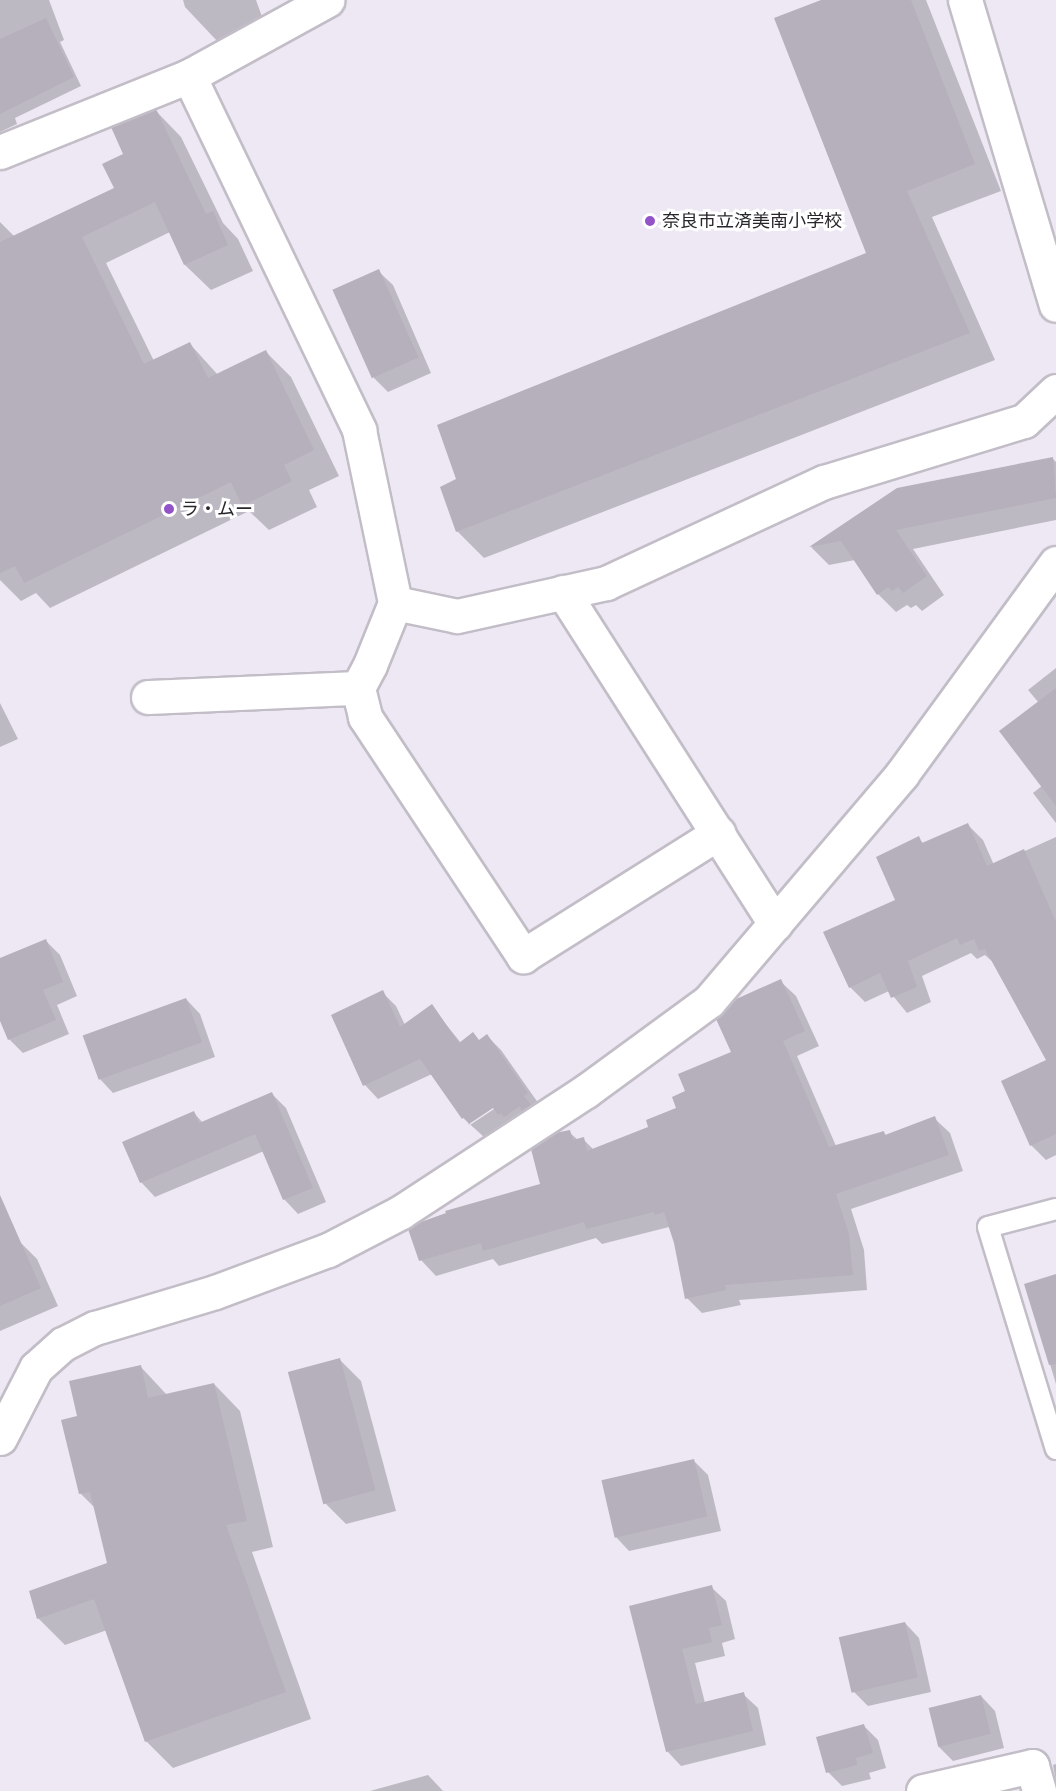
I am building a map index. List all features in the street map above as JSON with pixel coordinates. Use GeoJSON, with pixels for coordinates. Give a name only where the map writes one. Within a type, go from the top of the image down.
{"type":"FeatureCollection","features":[{"type":"Feature","properties":{"kind":"street"},"geometry":{"type":"LineString","coordinates":[[0,152],[189,76],[327,0]]}},
{"type":"Feature","properties":{"kind":"street"},"geometry":{"type":"LineString","coordinates":[[965,0],[1056,305]]}},
{"type":"Feature","properties":{"kind":"street"},"geometry":{"type":"LineString","coordinates":[[189,76],[359,430],[396,603],[370,665],[358,687],[365,717],[523,956],[718,833]]}},
{"type":"Feature","properties":{"kind":"street"},"geometry":{"type":"LineString","coordinates":[[396,603],[457,616],[606,583],[824,482],[1024,421],[1056,391]]}},
{"type":"Feature","properties":{"kind":"street"},"geometry":{"type":"LineString","coordinates":[[0,1438],[36,1368],[63,1344],[95,1328],[215,1293],[328,1250],[401,1212],[586,1091],[709,1001],[902,774],[1056,563]]}},
{"type":"Feature","properties":{"kind":"street"},"geometry":{"type":"LineString","coordinates":[[563,592],[775,924]]}},
{"type":"Feature","properties":{"kind":"street"},"geometry":{"type":"LineString","coordinates":[[148,697],[358,687]]}},
{"type":"Feature","properties":{"kind":"street"},"geometry":{"type":"LineString","coordinates":[[923,1791],[1032,1766],[1039,1791]]}},
{"type":"Feature","properties":{"kind":"lane"},"geometry":{"type":"LineString","coordinates":[[1056,1209],[988,1227],[1056,1449]]}},
{"type":"Feature","properties":{"kind":"building"},"geometry":{"type":"Polygon","coordinates":[[[821,0],[911,0],[975,164],[907,191],[970,333],[456,532],[440,487],[456,479],[437,425],[866,253],[774,18],[821,0]]]}},
{"type":"Feature","properties":{"kind":"building"},"geometry":{"type":"Polygon","coordinates":[[[46,18],[74,77],[0,114],[0,39],[46,18]]]}},
{"type":"Feature","properties":{"kind":"building"},"geometry":{"type":"Polygon","coordinates":[[[156,109],[206,214],[213,211],[228,245],[184,265],[155,202],[82,237],[144,364],[190,342],[208,378],[266,350],[314,450],[284,465],[292,481],[242,506],[231,482],[24,583],[15,566],[0,573],[0,242],[114,188],[102,164],[123,154],[111,127],[156,109]]]}},
{"type":"Feature","properties":{"kind":"building"},"geometry":{"type":"Polygon","coordinates":[[[379,269],[418,358],[372,378],[332,290],[379,269]]]}},
{"type":"Feature","properties":{"kind":"building"},"geometry":{"type":"Polygon","coordinates":[[[1053,457],[1056,498],[896,530],[927,576],[903,593],[898,587],[892,591],[888,587],[877,595],[841,541],[809,547],[897,488],[1053,457]]]}},
{"type":"Feature","properties":{"kind":"building"},"geometry":{"type":"Polygon","coordinates":[[[1056,688],[1056,806],[999,731],[1056,688]]]}},
{"type":"Feature","properties":{"kind":"building"},"geometry":{"type":"Polygon","coordinates":[[[968,823],[987,866],[1024,849],[1056,922],[1056,1134],[1030,1146],[1001,1081],[1046,1060],[985,949],[979,951],[974,939],[960,945],[957,938],[908,961],[917,987],[891,998],[880,973],[849,988],[823,932],[895,900],[876,857],[919,836],[922,843],[968,823]]]}},
{"type":"Feature","properties":{"kind":"building"},"geometry":{"type":"Polygon","coordinates":[[[46,939],[63,982],[43,990],[56,1020],[8,1040],[0,1021],[0,958],[46,939]]]}},
{"type":"Feature","properties":{"kind":"building"},"geometry":{"type":"Polygon","coordinates":[[[781,979],[805,1031],[783,1041],[829,1147],[884,1131],[885,1135],[935,1116],[949,1155],[836,1194],[849,1234],[853,1275],[725,1285],[726,1290],[685,1299],[674,1243],[664,1212],[655,1215],[654,1212],[586,1229],[584,1222],[483,1251],[481,1243],[419,1261],[408,1229],[446,1213],[445,1211],[540,1184],[531,1149],[555,1133],[570,1130],[573,1140],[584,1137],[587,1151],[648,1127],[646,1120],[676,1108],[672,1097],[685,1091],[678,1074],[731,1052],[716,1019],[734,1000],[781,979]]]}},
{"type":"Feature","properties":{"kind":"building"},"geometry":{"type":"Polygon","coordinates":[[[383,990],[400,1027],[432,1004],[459,1043],[473,1032],[479,1040],[487,1034],[528,1093],[524,1096],[531,1105],[521,1111],[520,1106],[504,1117],[501,1113],[498,1115],[493,1108],[469,1124],[464,1117],[462,1119],[420,1059],[363,1086],[331,1015],[383,990]]]}},
{"type":"Feature","properties":{"kind":"building"},"geometry":{"type":"Polygon","coordinates":[[[186,998],[202,1042],[99,1080],[83,1036],[186,998]]]}},
{"type":"Feature","properties":{"kind":"building"},"geometry":{"type":"Polygon","coordinates":[[[272,1092],[313,1188],[283,1200],[255,1134],[140,1183],[122,1142],[194,1111],[199,1123],[272,1092]]]}},
{"type":"Feature","properties":{"kind":"building"},"geometry":{"type":"Polygon","coordinates":[[[0,1195],[41,1288],[0,1306],[0,1195]]]}},
{"type":"Feature","properties":{"kind":"building"},"geometry":{"type":"Polygon","coordinates":[[[1056,1274],[1056,1364],[1049,1365],[1024,1284],[1056,1274]]]}},
{"type":"Feature","properties":{"kind":"building"},"geometry":{"type":"Polygon","coordinates":[[[340,1358],[375,1490],[323,1504],[288,1372],[340,1358]]]}},
{"type":"Feature","properties":{"kind":"building"},"geometry":{"type":"Polygon","coordinates":[[[141,1365],[148,1398],[214,1383],[247,1521],[226,1525],[286,1692],[145,1742],[94,1599],[37,1619],[29,1591],[107,1563],[90,1492],[79,1494],[61,1420],[77,1416],[69,1381],[141,1365]]]}},
{"type":"Feature","properties":{"kind":"building"},"geometry":{"type":"Polygon","coordinates":[[[694,1459],[707,1516],[615,1538],[601,1480],[694,1459]]]}},
{"type":"Feature","properties":{"kind":"building"},"geometry":{"type":"Polygon","coordinates":[[[712,1585],[722,1625],[709,1628],[712,1642],[682,1649],[696,1704],[744,1692],[753,1731],[666,1752],[629,1606],[712,1585]]]}},
{"type":"Feature","properties":{"kind":"building"},"geometry":{"type":"Polygon","coordinates":[[[905,1622],[918,1678],[852,1693],[839,1637],[905,1622]]]}},
{"type":"Feature","properties":{"kind":"building"},"geometry":{"type":"Polygon","coordinates":[[[981,1695],[991,1734],[938,1747],[929,1708],[981,1695]]]}},
{"type":"Feature","properties":{"kind":"building"},"geometry":{"type":"Polygon","coordinates":[[[864,1724],[873,1753],[856,1758],[857,1765],[826,1773],[816,1737],[864,1724]]]}},
{"type":"Feature","properties":{"kind":"place","name":"奈良市立済美南小学校"},"geometry":{"type":"Point","coordinates":[650,221]}},
{"type":"Feature","properties":{"kind":"place","name":"ラ・ムー"},"geometry":{"type":"Point","coordinates":[169,509]}}]}
